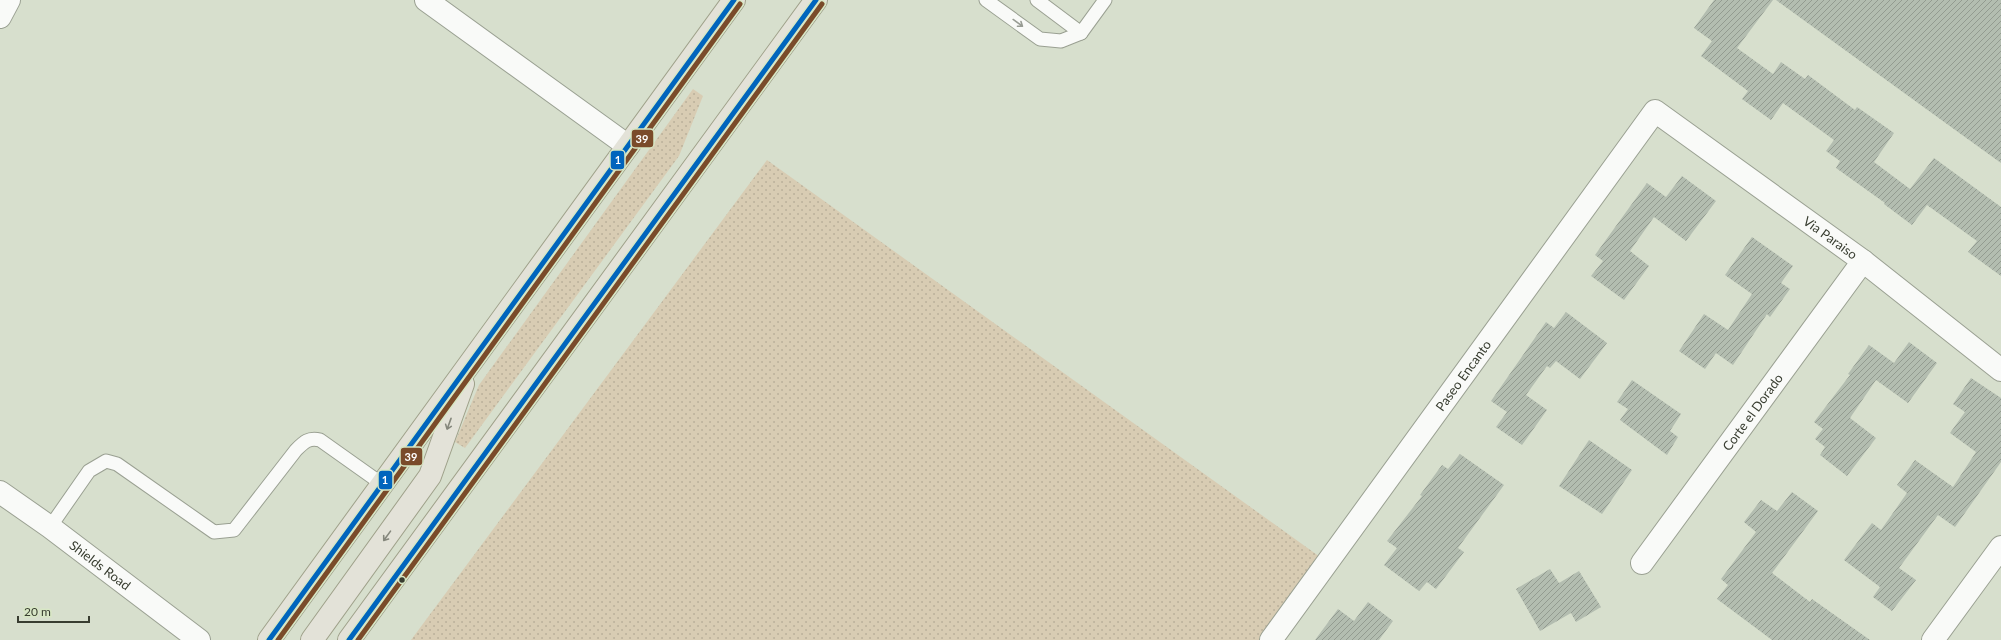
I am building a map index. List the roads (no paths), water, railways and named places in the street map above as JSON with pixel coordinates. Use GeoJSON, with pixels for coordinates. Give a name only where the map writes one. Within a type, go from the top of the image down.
{"type":"FeatureCollection","features":[{"type":"Feature","properties":{"kind":"main road"},"geometry":{"type":"LineString","coordinates":[[269,640],[734,0]]}},
{"type":"Feature","properties":{"kind":"main road"},"geometry":{"type":"LineString","coordinates":[[349,640],[816,0]]}},
{"type":"Feature","properties":{"kind":"main road"},"geometry":{"type":"LineString","coordinates":[[312,640],[430,476],[472,361]]}},
{"type":"Feature","properties":{"kind":"street"},"geometry":{"type":"LineString","coordinates":[[0,17],[9,0]]}},
{"type":"Feature","properties":{"kind":"street"},"geometry":{"type":"LineString","coordinates":[[426,0],[628,146]]}},
{"type":"Feature","properties":{"kind":"street","name":"Via Paraiso"},"geometry":{"type":"LineString","coordinates":[[1655,111],[1863,261],[2001,370]]}},
{"type":"Feature","properties":{"kind":"street","name":"Paseo Encanto"},"geometry":{"type":"LineString","coordinates":[[1271,640],[1655,111]]}},
{"type":"Feature","properties":{"kind":"street","name":"Corte el Dorado"},"geometry":{"type":"LineString","coordinates":[[1642,563],[1863,261]]}},
{"type":"Feature","properties":{"kind":"street","name":"Shields Road"},"geometry":{"type":"LineString","coordinates":[[0,492],[50,527],[199,640]]}},
{"type":"Feature","properties":{"kind":"street"},"geometry":{"type":"LineString","coordinates":[[1933,640],[2001,547]]}},
{"type":"Feature","properties":{"kind":"lane"},"geometry":{"type":"LineString","coordinates":[[986,0],[1040,39],[1061,41],[1081,33],[1105,0]]}},
{"type":"Feature","properties":{"kind":"lane"},"geometry":{"type":"LineString","coordinates":[[1037,0],[1081,33]]}},
{"type":"Feature","properties":{"kind":"lane"},"geometry":{"type":"LineString","coordinates":[[50,527],[89,471],[106,461],[117,464],[214,532],[234,530],[296,450],[304,441],[313,438],[320,440],[382,484]]}}]}
